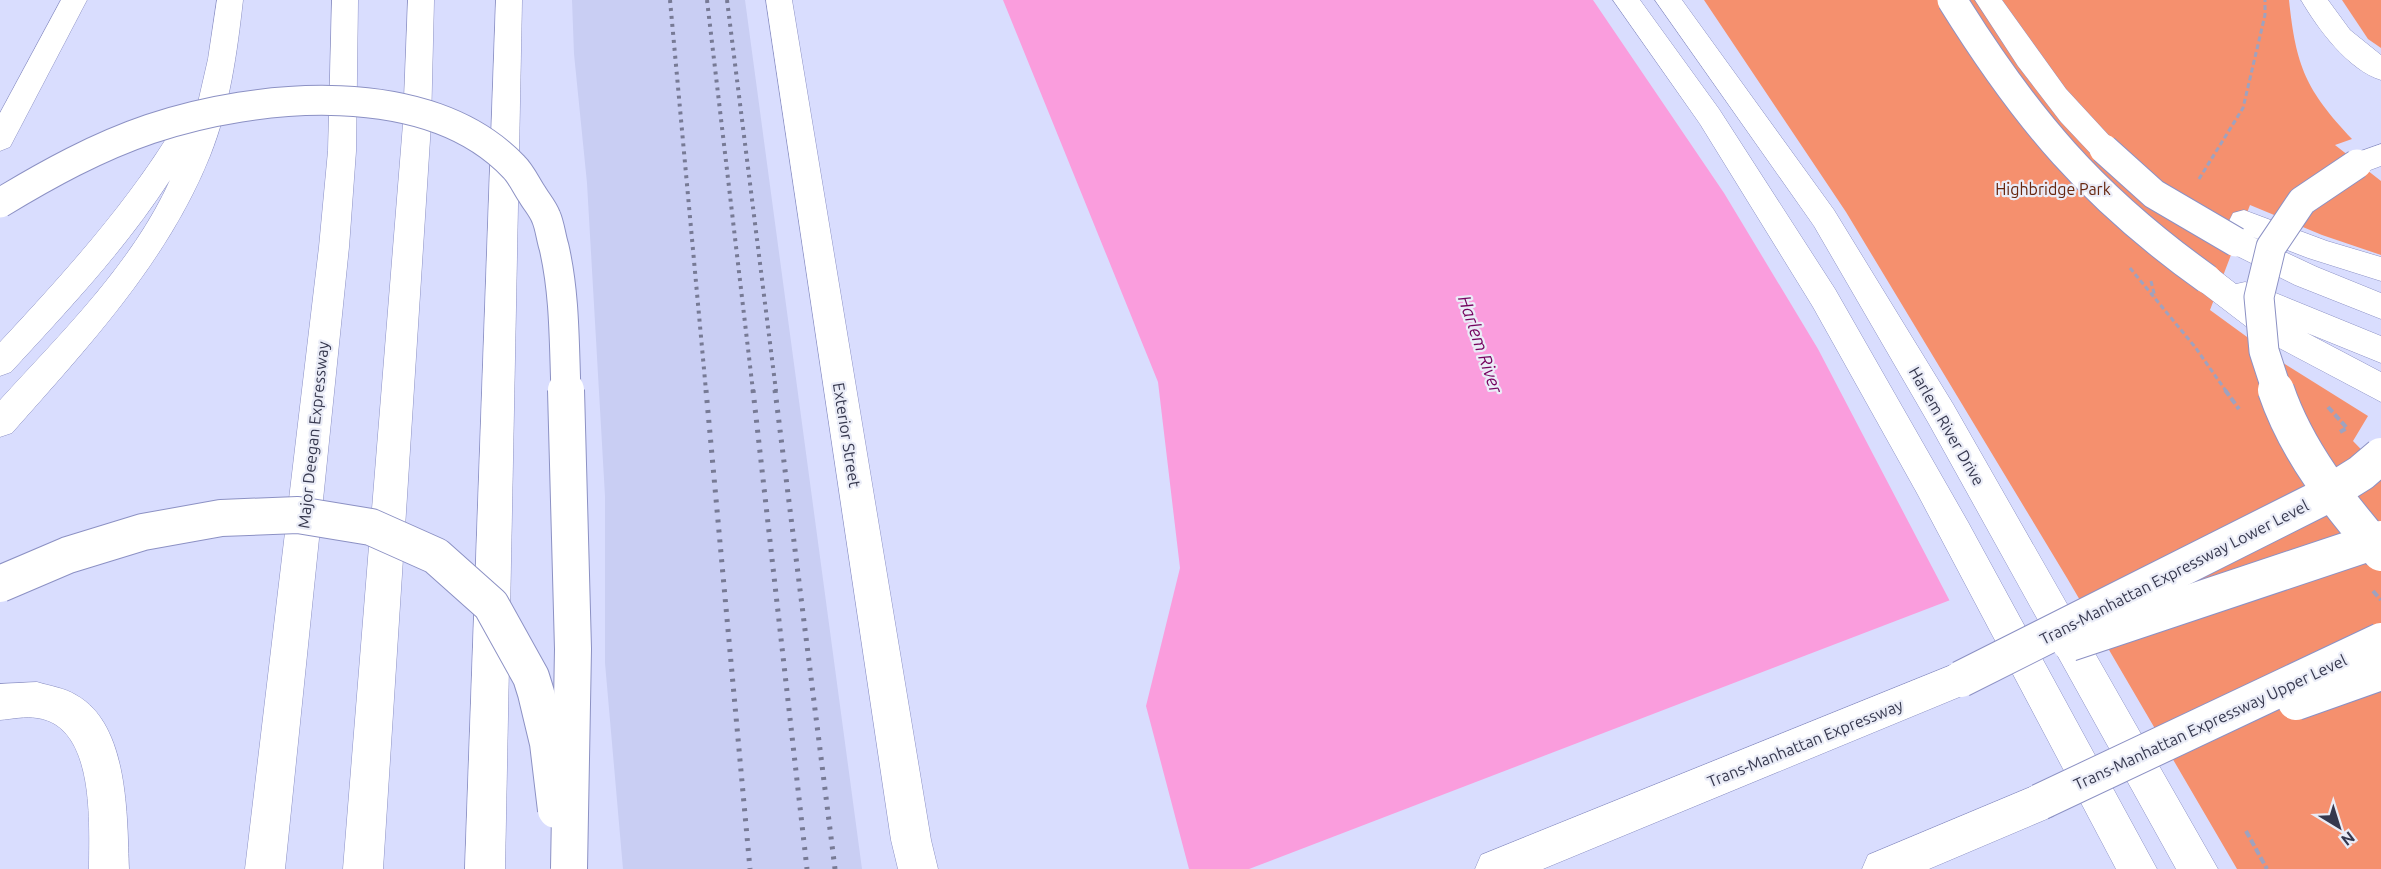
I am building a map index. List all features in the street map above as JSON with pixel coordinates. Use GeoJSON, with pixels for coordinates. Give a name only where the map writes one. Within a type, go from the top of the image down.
{"type":"FeatureCollection","features":[{"type":"Feature","properties":{"kind":"main road"},"geometry":{"type":"LineString","coordinates":[[0,140],[74,0]]}},
{"type":"Feature","properties":{"kind":"main road"},"geometry":{"type":"LineString","coordinates":[[0,423],[107,300],[170,206],[196,158],[206,130],[230,0]]}},
{"type":"Feature","properties":{"kind":"main road","name":"Major Deegan Expressway"},"geometry":{"type":"LineString","coordinates":[[265,869],[334,247],[343,129],[345,0]]}},
{"type":"Feature","properties":{"kind":"main road"},"geometry":{"type":"LineString","coordinates":[[363,869],[417,124],[421,0]]}},
{"type":"Feature","properties":{"kind":"main road"},"geometry":{"type":"LineString","coordinates":[[485,869],[509,0]]}},
{"type":"Feature","properties":{"kind":"main road","name":"Exterior Street"},"geometry":{"type":"LineString","coordinates":[[779,0],[907,816],[918,869]]}},
{"type":"Feature","properties":{"kind":"main road"},"geometry":{"type":"LineString","coordinates":[[1626,0],[1715,124],[1835,316],[1974,566],[2137,869]]}},
{"type":"Feature","properties":{"kind":"main road","name":"Harlem River Drive"},"geometry":{"type":"LineString","coordinates":[[1668,0],[1824,218],[1947,424],[2198,869]]}},
{"type":"Feature","properties":{"kind":"main road"},"geometry":{"type":"LineString","coordinates":[[1952,0],[1999,76],[2050,144],[2138,229],[2275,331],[2381,388]]}},
{"type":"Feature","properties":{"kind":"main road"},"geometry":{"type":"LineString","coordinates":[[1988,0],[2038,75],[2076,121],[2154,194],[2240,232],[2306,276],[2381,306]]}},
{"type":"Feature","properties":{"kind":"main road"},"geometry":{"type":"LineString","coordinates":[[2314,0],[2340,37],[2381,70]]}},
{"type":"Feature","properties":{"kind":"main road"},"geometry":{"type":"LineString","coordinates":[[0,363],[96,258],[155,182],[200,104],[225,35]]}},
{"type":"Feature","properties":{"kind":"main road"},"geometry":{"type":"LineString","coordinates":[[0,203],[83,156],[135,134],[188,117],[240,106],[298,99],[375,102],[447,121],[481,138],[523,176],[534,190],[551,224],[557,244],[562,283],[575,614],[570,869]]}},
{"type":"Feature","properties":{"kind":"main road"},"geometry":{"type":"LineString","coordinates":[[2369,159],[2313,189],[2288,215],[2268,254],[2259,313],[2264,354],[2298,441],[2327,488],[2381,553]]}},
{"type":"Feature","properties":{"kind":"main road"},"geometry":{"type":"LineString","coordinates":[[2240,232],[2311,247],[2381,269]]}},
{"type":"Feature","properties":{"kind":"main road"},"geometry":{"type":"LineString","coordinates":[[2207,279],[2381,350]]}},
{"type":"Feature","properties":{"kind":"main road","name":"Trans-Manhattan Expressway Lower Level"},"geometry":{"type":"LineString","coordinates":[[1961,680],[2321,498],[2361,473],[2381,456]]}},
{"type":"Feature","properties":{"kind":"main road"},"geometry":{"type":"LineString","coordinates":[[0,584],[51,561],[111,540],[170,524],[230,516],[285,514],[339,520],[384,531],[427,550],[463,575],[480,592],[510,633],[531,676],[546,735],[559,835],[560,869]]}},
{"type":"Feature","properties":{"kind":"main road"},"geometry":{"type":"LineString","coordinates":[[1961,680],[2381,539]]}},
{"type":"Feature","properties":{"kind":"main road","name":"Trans-Manhattan Expressway Upper Level"},"geometry":{"type":"LineString","coordinates":[[2040,802],[2381,641]]}},
{"type":"Feature","properties":{"kind":"main road"},"geometry":{"type":"LineString","coordinates":[[1882,869],[2040,802],[2291,704],[2381,672]]}},
{"type":"Feature","properties":{"kind":"main road","name":"Trans-Manhattan Expressway"},"geometry":{"type":"LineString","coordinates":[[1495,869],[1961,680]]}},
{"type":"Feature","properties":{"kind":"main road"},"geometry":{"type":"LineString","coordinates":[[0,702],[41,700],[62,705],[87,729],[97,747],[103,771],[110,869]]}},
{"type":"Feature","properties":{"kind":"path"},"geometry":{"type":"LineString","coordinates":[[2207,166],[2243,108],[2265,15],[2265,0]]}},
{"type":"Feature","properties":{"kind":"path"},"geometry":{"type":"LineString","coordinates":[[2246,831],[2268,869]]}},
{"type":"Feature","properties":{"kind":"shaded area"},"geometry":{"type":"Polygon","coordinates":[[[572,0],[745,0],[862,869],[623,869],[605,663],[605,496],[587,183],[574,54],[572,0]]]}},
{"type":"Feature","properties":{"kind":"green space","name":"Highbridge Park"},"geometry":{"type":"Polygon","coordinates":[[[1704,0],[2289,0],[2295,43],[2306,76],[2324,106],[2352,139],[2335,145],[2381,181],[2381,255],[2322,235],[2250,205],[2210,310],[2280,361],[2368,416],[2353,441],[2381,470],[2381,869],[2237,869],[2067,578],[1846,212],[1704,0]]]}},
{"type":"Feature","properties":{"kind":"green space"},"geometry":{"type":"Polygon","coordinates":[[[2342,0],[2381,0],[2381,48],[2368,39],[2342,0]]]}},
{"type":"Feature","properties":{"kind":"water","name":"Harlem River"},"geometry":{"type":"Polygon","coordinates":[[[1003,0],[1593,0],[1724,193],[1818,349],[2090,869],[1189,869],[1146,706],[1180,568],[1158,382],[1003,0]]]}},
{"type":"Feature","properties":{"kind":"pier"},"geometry":{"type":"Polygon","coordinates":[[[1953,599],[2093,869],[1249,869],[1953,599]]]}},
{"type":"Feature","properties":{"kind":"railway"},"geometry":{"type":"LineString","coordinates":[[670,0],[706,391]]}},
{"type":"Feature","properties":{"kind":"railway"},"geometry":{"type":"LineString","coordinates":[[707,0],[753,391]]}},
{"type":"Feature","properties":{"kind":"railway"},"geometry":{"type":"LineString","coordinates":[[727,0],[776,391]]}},
{"type":"Feature","properties":{"kind":"railway"},"geometry":{"type":"LineString","coordinates":[[706,390],[750,869]]}},
{"type":"Feature","properties":{"kind":"railway"},"geometry":{"type":"LineString","coordinates":[[753,390],[807,869]]}},
{"type":"Feature","properties":{"kind":"railway"},"geometry":{"type":"LineString","coordinates":[[775,390],[835,869]]}}]}
